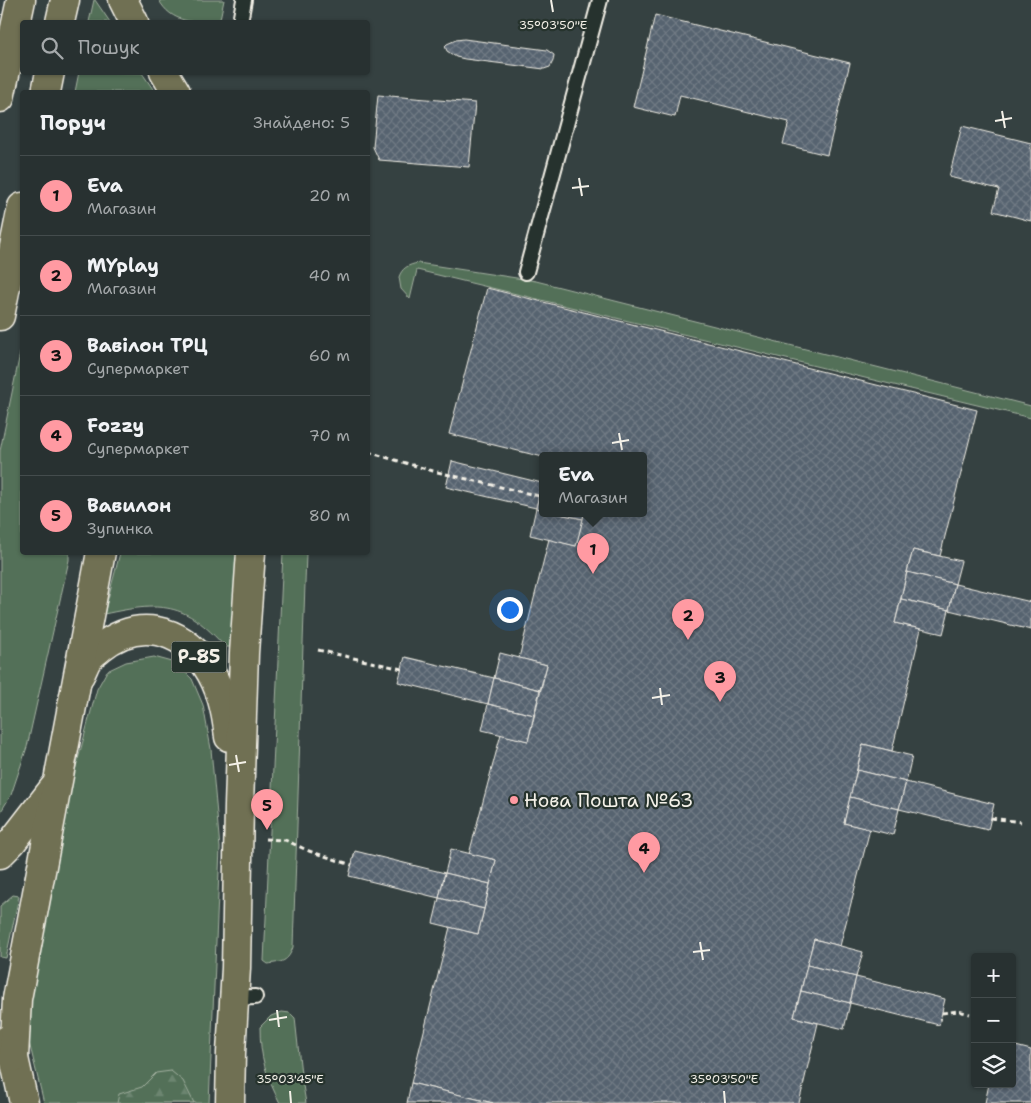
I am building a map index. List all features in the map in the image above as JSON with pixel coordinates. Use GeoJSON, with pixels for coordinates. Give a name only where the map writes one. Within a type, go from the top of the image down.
{"type":"FeatureCollection","features":[{"type":"Feature","properties":{"kind":"main road"},"geometry":{"type":"LineString","coordinates":[[0,98],[21,0]]}},
{"type":"Feature","properties":{"kind":"main road"},"geometry":{"type":"LineString","coordinates":[[60,20],[65,0]]}},
{"type":"Feature","properties":{"kind":"main road"},"geometry":{"type":"LineString","coordinates":[[124,0],[133,20]]}},
{"type":"Feature","properties":{"kind":"main road"},"geometry":{"type":"LineString","coordinates":[[46,90],[49,75]]}},
{"type":"Feature","properties":{"kind":"main road"},"geometry":{"type":"LineString","coordinates":[[0,316],[19,237]]}},
{"type":"Feature","properties":{"kind":"main road","name":"Р-85"},"geometry":{"type":"LineString","coordinates":[[14,1058],[17,999],[100,555]]}},
{"type":"Feature","properties":{"kind":"main road","name":"Р-85"},"geometry":{"type":"LineString","coordinates":[[251,555],[244,653],[239,806],[245,997],[231,1052],[251,1103]]}},
{"type":"Feature","properties":{"kind":"main road","name":"Р-85"},"geometry":{"type":"LineString","coordinates":[[76,685],[88,658],[111,640],[130,631],[151,630],[169,634],[185,643],[206,664],[220,690],[227,719],[239,806]]}},
{"type":"Feature","properties":{"kind":"main road","name":"Р-85"},"geometry":{"type":"LineString","coordinates":[[0,854],[12,842],[57,784]]}},
{"type":"Feature","properties":{"kind":"main road","name":"Р-85"},"geometry":{"type":"LineString","coordinates":[[0,1020],[14,1058],[24,1103]]}},
{"type":"Feature","properties":{"kind":"main road"},"geometry":{"type":"LineString","coordinates":[[230,1103],[231,1052]]}},
{"type":"Feature","properties":{"kind":"lane"},"geometry":{"type":"LineString","coordinates":[[240,20],[244,0]]}},
{"type":"Feature","properties":{"kind":"lane"},"geometry":{"type":"LineString","coordinates":[[526,272],[600,0]]}},
{"type":"Feature","properties":{"kind":"path"},"geometry":{"type":"LineString","coordinates":[[370,453],[433,471],[539,496]]}},
{"type":"Feature","properties":{"kind":"path"},"geometry":{"type":"LineString","coordinates":[[318,650],[402,669]]}},
{"type":"Feature","properties":{"kind":"path"},"geometry":{"type":"LineString","coordinates":[[991,818],[1021,822]]}},
{"type":"Feature","properties":{"kind":"path"},"geometry":{"type":"LineString","coordinates":[[263,839],[285,840],[309,851],[352,865]]}},
{"type":"Feature","properties":{"kind":"path"},"geometry":{"type":"LineString","coordinates":[[942,1013],[958,1011],[970,1014]]}},
{"type":"Feature","properties":{"kind":"green space"},"geometry":{"type":"Polygon","coordinates":[[[94,0],[95,0],[109,20],[89,20],[94,0]]]}},
{"type":"Feature","properties":{"kind":"green space"},"geometry":{"type":"Polygon","coordinates":[[[159,0],[224,0],[219,20],[184,20],[164,8],[159,0]]]}},
{"type":"Feature","properties":{"kind":"green space"},"geometry":{"type":"Polygon","coordinates":[[[78,75],[143,75],[154,90],[75,90],[78,75]]]}},
{"type":"Feature","properties":{"kind":"green space"},"geometry":{"type":"Polygon","coordinates":[[[418,263],[536,281],[1031,406],[1031,418],[417,270],[410,299],[401,289],[399,277],[406,267],[418,263]]]}},
{"type":"Feature","properties":{"kind":"green space"},"geometry":{"type":"Polygon","coordinates":[[[20,354],[20,555],[69,555],[69,560],[27,747],[11,795],[0,813],[0,451],[20,354]]]}},
{"type":"Feature","properties":{"kind":"green space"},"geometry":{"type":"Polygon","coordinates":[[[119,555],[238,555],[232,647],[225,647],[211,632],[184,613],[170,609],[156,607],[141,608],[104,614],[119,555]]]}},
{"type":"Feature","properties":{"kind":"green space"},"geometry":{"type":"Polygon","coordinates":[[[283,555],[306,555],[293,947],[289,956],[284,960],[268,964],[264,961],[283,555]]]}},
{"type":"Feature","properties":{"kind":"green space"},"geometry":{"type":"Polygon","coordinates":[[[154,657],[176,663],[192,679],[203,705],[211,749],[220,848],[209,1103],[44,1103],[28,1038],[32,981],[73,778],[97,689],[107,671],[126,662],[154,657]]]}},
{"type":"Feature","properties":{"kind":"green space"},"geometry":{"type":"Polygon","coordinates":[[[13,895],[19,896],[6,958],[0,957],[0,906],[13,895]]]}},
{"type":"Feature","properties":{"kind":"green space"},"geometry":{"type":"Polygon","coordinates":[[[282,1012],[290,1013],[295,1018],[306,1103],[280,1103],[265,1066],[261,1048],[260,1027],[271,1016],[282,1012]]]}},
{"type":"Feature","properties":{"kind":"green space"},"geometry":{"type":"Polygon","coordinates":[[[171,1071],[183,1081],[194,1103],[117,1103],[119,1094],[142,1087],[156,1073],[171,1071]]]}},
{"type":"Feature","properties":{"kind":"building"},"geometry":{"type":"Polygon","coordinates":[[[655,15],[850,63],[827,155],[783,144],[789,122],[680,95],[675,117],[633,107],[655,15]]]}},
{"type":"Feature","properties":{"kind":"building"},"geometry":{"type":"Polygon","coordinates":[[[464,39],[547,50],[554,55],[553,61],[550,67],[544,69],[465,59],[456,57],[447,51],[445,46],[447,44],[464,39]]]}},
{"type":"Feature","properties":{"kind":"building"},"geometry":{"type":"Polygon","coordinates":[[[378,95],[475,103],[469,167],[379,160],[373,147],[378,95]]]}},
{"type":"Feature","properties":{"kind":"building"},"geometry":{"type":"Polygon","coordinates":[[[962,126],[1031,143],[1031,221],[993,211],[999,189],[949,177],[962,126]]]}},
{"type":"Feature","properties":{"kind":"building"},"geometry":{"type":"Polygon","coordinates":[[[487,288],[977,410],[940,556],[913,550],[907,572],[895,623],[921,629],[892,751],[863,744],[844,823],[870,829],[840,946],[814,939],[794,1017],[818,1023],[799,1103],[493,1103],[411,1083],[450,927],[478,934],[496,860],[469,854],[501,734],[528,741],[547,665],[519,658],[549,539],[576,546],[583,517],[647,517],[647,452],[539,452],[539,456],[449,434],[487,288]]]}},
{"type":"Feature","properties":{"kind":"building"},"geometry":{"type":"Polygon","coordinates":[[[452,461],[539,482],[539,496],[536,508],[446,487],[452,461]]]}},
{"type":"Feature","properties":{"kind":"building"},"geometry":{"type":"Polygon","coordinates":[[[539,496],[539,509],[536,508],[539,496]]]}},
{"type":"Feature","properties":{"kind":"building"},"geometry":{"type":"Polygon","coordinates":[[[536,508],[539,509],[539,517],[574,517],[583,519],[576,546],[530,535],[536,508]]]}},
{"type":"Feature","properties":{"kind":"building"},"geometry":{"type":"Polygon","coordinates":[[[913,550],[961,561],[955,584],[907,572],[913,550]]]}},
{"type":"Feature","properties":{"kind":"building"},"geometry":{"type":"Polygon","coordinates":[[[907,572],[955,584],[949,610],[901,599],[907,572]]]}},
{"type":"Feature","properties":{"kind":"building"},"geometry":{"type":"Polygon","coordinates":[[[955,584],[1031,602],[1031,630],[949,610],[955,584]]]}},
{"type":"Feature","properties":{"kind":"building"},"geometry":{"type":"Polygon","coordinates":[[[901,599],[949,610],[943,634],[895,623],[901,599]]]}},
{"type":"Feature","properties":{"kind":"building"},"geometry":{"type":"Polygon","coordinates":[[[500,653],[547,665],[540,690],[494,678],[500,653]]]}},
{"type":"Feature","properties":{"kind":"building"},"geometry":{"type":"Polygon","coordinates":[[[405,657],[494,678],[488,704],[398,682],[405,657]]]}},
{"type":"Feature","properties":{"kind":"building"},"geometry":{"type":"Polygon","coordinates":[[[494,678],[540,690],[534,715],[488,704],[494,678]]]}},
{"type":"Feature","properties":{"kind":"building"},"geometry":{"type":"Polygon","coordinates":[[[488,704],[534,715],[528,741],[482,730],[488,704]]]}},
{"type":"Feature","properties":{"kind":"building"},"geometry":{"type":"Polygon","coordinates":[[[863,744],[912,756],[906,782],[857,770],[863,744]]]}},
{"type":"Feature","properties":{"kind":"building"},"geometry":{"type":"Polygon","coordinates":[[[857,770],[906,782],[899,809],[850,797],[857,770]]]}},
{"type":"Feature","properties":{"kind":"building"},"geometry":{"type":"Polygon","coordinates":[[[906,782],[994,804],[988,830],[899,809],[906,782]]]}},
{"type":"Feature","properties":{"kind":"building"},"geometry":{"type":"Polygon","coordinates":[[[850,797],[899,809],[893,835],[844,823],[850,797]]]}},
{"type":"Feature","properties":{"kind":"building"},"geometry":{"type":"Polygon","coordinates":[[[451,849],[496,860],[490,884],[445,873],[451,849]]]}},
{"type":"Feature","properties":{"kind":"building"},"geometry":{"type":"Polygon","coordinates":[[[355,851],[445,873],[439,898],[349,876],[355,851]]]}},
{"type":"Feature","properties":{"kind":"building"},"geometry":{"type":"Polygon","coordinates":[[[445,873],[490,884],[484,909],[439,898],[445,873]]]}},
{"type":"Feature","properties":{"kind":"building"},"geometry":{"type":"Polygon","coordinates":[[[439,898],[484,909],[478,934],[433,923],[439,898]]]}},
{"type":"Feature","properties":{"kind":"building"},"geometry":{"type":"Polygon","coordinates":[[[814,939],[863,952],[856,977],[807,965],[814,939]]]}},
{"type":"Feature","properties":{"kind":"building"},"geometry":{"type":"Polygon","coordinates":[[[807,965],[856,977],[850,1003],[801,991],[807,965]]]}},
{"type":"Feature","properties":{"kind":"building"},"geometry":{"type":"Polygon","coordinates":[[[856,977],[945,999],[939,1025],[850,1003],[856,977]]]}},
{"type":"Feature","properties":{"kind":"building"},"geometry":{"type":"Polygon","coordinates":[[[801,991],[850,1003],[844,1029],[794,1017],[801,991]]]}},
{"type":"Feature","properties":{"kind":"building"},"geometry":{"type":"Polygon","coordinates":[[[1016,1046],[1031,1050],[1031,1103],[985,1103],[988,1088],[1016,1088],[1016,1046]]]}},
{"type":"Feature","properties":{"kind":"building"},"geometry":{"type":"Polygon","coordinates":[[[411,1083],[493,1103],[407,1103],[411,1083]]]}},
{"type":"Feature","properties":{"kind":"place","name":"Eva"},"geometry":{"type":"Point","coordinates":[593,574]}},
{"type":"Feature","properties":{"kind":"place","name":"MYplay"},"geometry":{"type":"Point","coordinates":[688,640]}},
{"type":"Feature","properties":{"kind":"place","name":"Вавілон ТРЦ"},"geometry":{"type":"Point","coordinates":[720,702]}},
{"type":"Feature","properties":{"kind":"place","name":"Нова Пошта №63"},"geometry":{"type":"Point","coordinates":[514,800]}},
{"type":"Feature","properties":{"kind":"place","name":"Вавилон"},"geometry":{"type":"Point","coordinates":[267,830]}},
{"type":"Feature","properties":{"kind":"place","name":"Fozzy"},"geometry":{"type":"Point","coordinates":[644,873]}}]}
